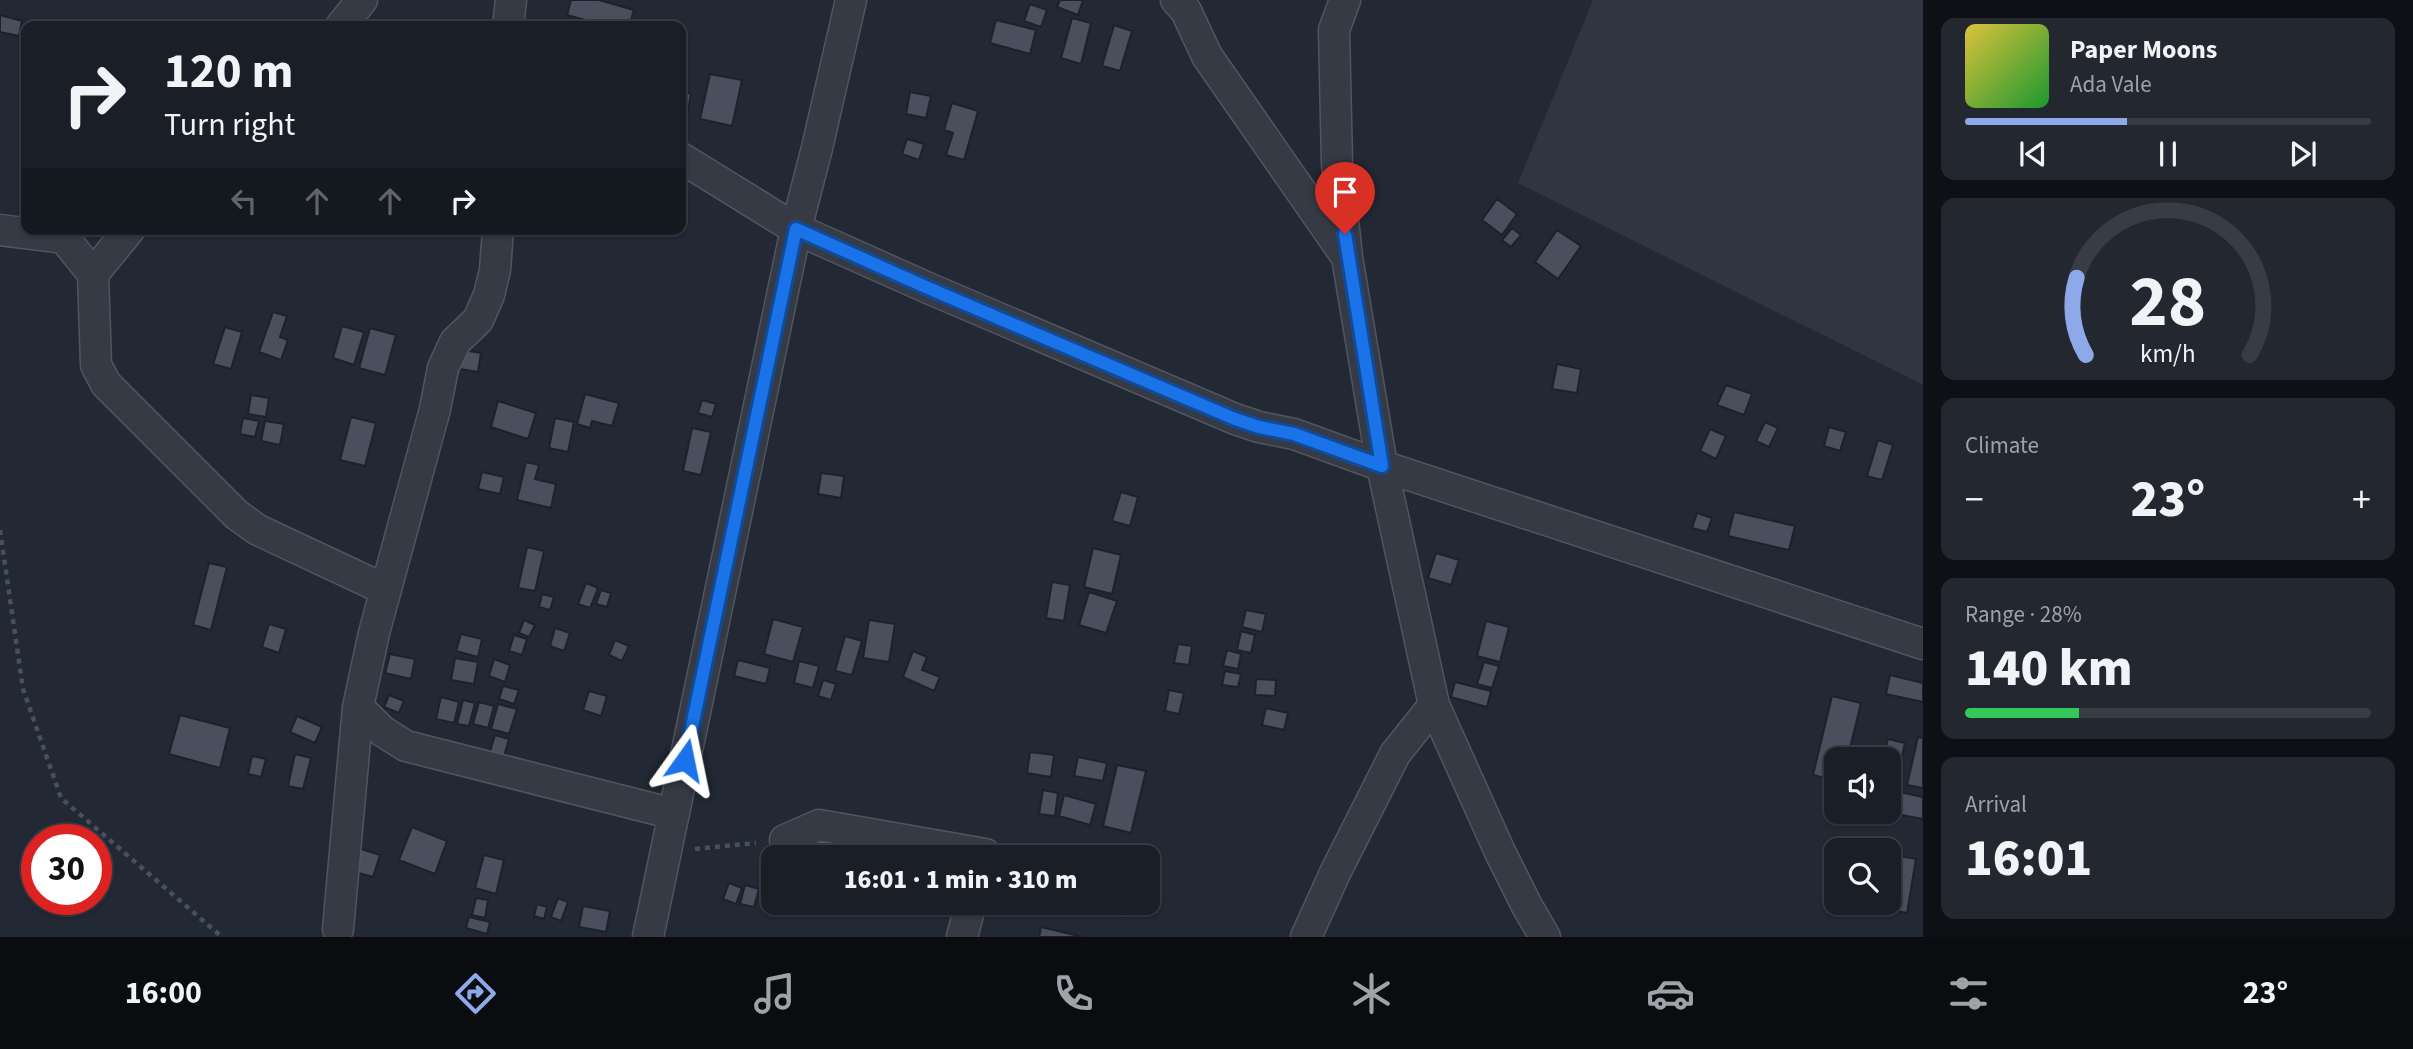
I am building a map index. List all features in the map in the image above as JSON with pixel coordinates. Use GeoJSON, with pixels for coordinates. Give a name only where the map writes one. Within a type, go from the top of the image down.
{"type":"FeatureCollection","features":[{"type":"Feature","properties":{"kind":"street"},"geometry":{"type":"LineString","coordinates":[[345,21],[362,0]]}},
{"type":"Feature","properties":{"kind":"street"},"geometry":{"type":"LineString","coordinates":[[502,0],[505,21]]}},
{"type":"Feature","properties":{"kind":"street"},"geometry":{"type":"LineString","coordinates":[[507,21],[511,0]]}},
{"type":"Feature","properties":{"kind":"street"},"geometry":{"type":"LineString","coordinates":[[648,937],[796,229],[850,0]]}},
{"type":"Feature","properties":{"kind":"street"},"geometry":{"type":"LineString","coordinates":[[1176,0],[1186,11],[1207,56],[1347,257]]}},
{"type":"Feature","properties":{"kind":"street"},"geometry":{"type":"LineString","coordinates":[[1346,0],[1334,30],[1337,164],[1347,257],[1382,466],[1434,705],[1500,852],[1545,937]]}},
{"type":"Feature","properties":{"kind":"street"},"geometry":{"type":"LineString","coordinates":[[686,161],[796,229],[1235,419],[1294,434],[1382,466],[1923,644]]}},
{"type":"Feature","properties":{"kind":"street"},"geometry":{"type":"LineString","coordinates":[[0,230],[21,233]]}},
{"type":"Feature","properties":{"kind":"street"},"geometry":{"type":"LineString","coordinates":[[40,235],[64,238],[93,274],[96,365],[106,384],[237,515],[258,530],[386,590]]}},
{"type":"Feature","properties":{"kind":"street"},"geometry":{"type":"LineString","coordinates":[[93,274],[125,235]]}},
{"type":"Feature","properties":{"kind":"street"},"geometry":{"type":"LineString","coordinates":[[338,929],[358,707],[386,590],[435,409],[443,368],[455,342],[478,320],[489,295],[495,270],[498,235]]}},
{"type":"Feature","properties":{"kind":"street"},"geometry":{"type":"LineString","coordinates":[[1306,937],[1395,754],[1434,705]]}},
{"type":"Feature","properties":{"kind":"street"},"geometry":{"type":"LineString","coordinates":[[358,707],[382,732],[406,746],[674,814]]}},
{"type":"Feature","properties":{"kind":"street"},"geometry":{"type":"LineString","coordinates":[[785,839],[819,825],[933,845]]}},
{"type":"Feature","properties":{"kind":"street"},"geometry":{"type":"LineString","coordinates":[[962,937],[968,915]]}},
{"type":"Feature","properties":{"kind":"path"},"geometry":{"type":"LineString","coordinates":[[0,530],[23,689],[61,798],[222,937]]}},
{"type":"Feature","properties":{"kind":"path"},"geometry":{"type":"LineString","coordinates":[[666,852],[785,839]]}},
{"type":"Feature","properties":{"kind":"shaded area"},"geometry":{"type":"Polygon","coordinates":[[[1593,0],[1923,0],[1923,385],[1518,183],[1593,0]]]}},
{"type":"Feature","properties":{"kind":"building"},"geometry":{"type":"Polygon","coordinates":[[[571,0],[599,0],[634,10],[631,21],[589,21],[567,15],[571,0]]]}},
{"type":"Feature","properties":{"kind":"building"},"geometry":{"type":"Polygon","coordinates":[[[1060,0],[1083,0],[1078,15],[1057,7],[1060,0]]]}},
{"type":"Feature","properties":{"kind":"building"},"geometry":{"type":"Polygon","coordinates":[[[1030,4],[1047,10],[1041,27],[1024,21],[1030,4]]]}},
{"type":"Feature","properties":{"kind":"building"},"geometry":{"type":"Polygon","coordinates":[[[0,15],[22,21],[19,36],[0,32],[0,15]]]}},
{"type":"Feature","properties":{"kind":"building"},"geometry":{"type":"Polygon","coordinates":[[[1072,18],[1091,23],[1081,64],[1061,58],[1072,18]]]}},
{"type":"Feature","properties":{"kind":"building"},"geometry":{"type":"Polygon","coordinates":[[[996,20],[1036,30],[1030,54],[990,43],[996,20]]]}},
{"type":"Feature","properties":{"kind":"building"},"geometry":{"type":"Polygon","coordinates":[[[1114,25],[1132,31],[1120,71],[1102,66],[1114,25]]]}},
{"type":"Feature","properties":{"kind":"building"},"geometry":{"type":"Polygon","coordinates":[[[710,74],[742,80],[732,126],[700,119],[710,74]]]}},
{"type":"Feature","properties":{"kind":"building"},"geometry":{"type":"Polygon","coordinates":[[[686,92],[691,94],[686,116],[686,92]]]}},
{"type":"Feature","properties":{"kind":"building"},"geometry":{"type":"Polygon","coordinates":[[[910,92],[931,96],[926,118],[906,114],[910,92]]]}},
{"type":"Feature","properties":{"kind":"building"},"geometry":{"type":"Polygon","coordinates":[[[952,103],[978,111],[964,160],[946,155],[953,133],[944,130],[952,103]]]}},
{"type":"Feature","properties":{"kind":"building"},"geometry":{"type":"Polygon","coordinates":[[[907,139],[924,144],[919,160],[902,154],[907,139]]]}},
{"type":"Feature","properties":{"kind":"building"},"geometry":{"type":"Polygon","coordinates":[[[1497,199],[1517,214],[1502,235],[1482,220],[1497,199]]]}},
{"type":"Feature","properties":{"kind":"building"},"geometry":{"type":"Polygon","coordinates":[[[1512,228],[1521,235],[1511,247],[1502,240],[1512,228]]]}},
{"type":"Feature","properties":{"kind":"building"},"geometry":{"type":"Polygon","coordinates":[[[1557,230],[1581,246],[1558,279],[1535,262],[1557,230]]]}},
{"type":"Feature","properties":{"kind":"building"},"geometry":{"type":"Polygon","coordinates":[[[273,312],[287,316],[280,337],[288,340],[281,360],[259,352],[273,312]]]}},
{"type":"Feature","properties":{"kind":"building"},"geometry":{"type":"Polygon","coordinates":[[[342,326],[364,332],[354,365],[333,358],[342,326]]]}},
{"type":"Feature","properties":{"kind":"building"},"geometry":{"type":"Polygon","coordinates":[[[225,327],[242,332],[231,369],[213,364],[225,327]]]}},
{"type":"Feature","properties":{"kind":"building"},"geometry":{"type":"Polygon","coordinates":[[[370,328],[396,335],[385,375],[359,368],[370,328]]]}},
{"type":"Feature","properties":{"kind":"building"},"geometry":{"type":"Polygon","coordinates":[[[457,349],[481,353],[478,372],[454,368],[457,349]]]}},
{"type":"Feature","properties":{"kind":"building"},"geometry":{"type":"Polygon","coordinates":[[[1557,364],[1581,369],[1577,393],[1552,389],[1557,364]]]}},
{"type":"Feature","properties":{"kind":"building"},"geometry":{"type":"Polygon","coordinates":[[[1726,385],[1752,394],[1744,415],[1717,405],[1726,385]]]}},
{"type":"Feature","properties":{"kind":"building"},"geometry":{"type":"Polygon","coordinates":[[[585,394],[619,403],[612,426],[592,421],[590,428],[577,424],[585,394]]]}},
{"type":"Feature","properties":{"kind":"building"},"geometry":{"type":"Polygon","coordinates":[[[251,395],[269,398],[266,417],[248,414],[251,395]]]}},
{"type":"Feature","properties":{"kind":"building"},"geometry":{"type":"Polygon","coordinates":[[[702,400],[716,404],[712,417],[698,413],[702,400]]]}},
{"type":"Feature","properties":{"kind":"building"},"geometry":{"type":"Polygon","coordinates":[[[498,401],[536,413],[528,439],[491,427],[498,401]]]}},
{"type":"Feature","properties":{"kind":"building"},"geometry":{"type":"Polygon","coordinates":[[[351,417],[376,423],[365,466],[340,460],[351,417]]]}},
{"type":"Feature","properties":{"kind":"building"},"geometry":{"type":"Polygon","coordinates":[[[243,418],[259,421],[255,437],[240,434],[243,418]]]}},
{"type":"Feature","properties":{"kind":"building"},"geometry":{"type":"Polygon","coordinates":[[[555,418],[574,422],[568,452],[549,448],[555,418]]]}},
{"type":"Feature","properties":{"kind":"building"},"geometry":{"type":"Polygon","coordinates":[[[265,421],[284,424],[280,445],[261,441],[265,421]]]}},
{"type":"Feature","properties":{"kind":"building"},"geometry":{"type":"Polygon","coordinates":[[[1765,422],[1778,428],[1769,447],[1756,441],[1765,422]]]}},
{"type":"Feature","properties":{"kind":"building"},"geometry":{"type":"Polygon","coordinates":[[[1829,427],[1846,432],[1840,451],[1824,446],[1829,427]]]}},
{"type":"Feature","properties":{"kind":"building"},"geometry":{"type":"Polygon","coordinates":[[[692,428],[711,432],[701,475],[683,471],[692,428]]]}},
{"type":"Feature","properties":{"kind":"building"},"geometry":{"type":"Polygon","coordinates":[[[1710,429],[1726,436],[1716,459],[1700,451],[1710,429]]]}},
{"type":"Feature","properties":{"kind":"building"},"geometry":{"type":"Polygon","coordinates":[[[1878,440],[1893,445],[1882,480],[1867,476],[1878,440]]]}},
{"type":"Feature","properties":{"kind":"building"},"geometry":{"type":"Polygon","coordinates":[[[526,462],[539,465],[535,479],[556,484],[551,508],[517,500],[526,462]]]}},
{"type":"Feature","properties":{"kind":"building"},"geometry":{"type":"Polygon","coordinates":[[[482,472],[504,477],[500,494],[478,489],[482,472]]]}},
{"type":"Feature","properties":{"kind":"building"},"geometry":{"type":"Polygon","coordinates":[[[821,473],[844,476],[841,498],[818,494],[821,473]]]}},
{"type":"Feature","properties":{"kind":"building"},"geometry":{"type":"Polygon","coordinates":[[[1121,492],[1138,497],[1130,526],[1112,521],[1121,492]]]}},
{"type":"Feature","properties":{"kind":"building"},"geometry":{"type":"Polygon","coordinates":[[[1734,512],[1795,526],[1789,550],[1728,536],[1734,512]]]}},
{"type":"Feature","properties":{"kind":"building"},"geometry":{"type":"Polygon","coordinates":[[[1697,513],[1712,518],[1707,532],[1692,528],[1697,513]]]}},
{"type":"Feature","properties":{"kind":"building"},"geometry":{"type":"Polygon","coordinates":[[[527,547],[544,551],[535,591],[518,588],[527,547]]]}},
{"type":"Feature","properties":{"kind":"building"},"geometry":{"type":"Polygon","coordinates":[[[1093,548],[1121,555],[1112,594],[1084,587],[1093,548]]]}},
{"type":"Feature","properties":{"kind":"building"},"geometry":{"type":"Polygon","coordinates":[[[1436,553],[1459,560],[1451,585],[1428,578],[1436,553]]]}},
{"type":"Feature","properties":{"kind":"building"},"geometry":{"type":"Polygon","coordinates":[[[209,563],[227,567],[211,630],[193,625],[209,563]]]}},
{"type":"Feature","properties":{"kind":"building"},"geometry":{"type":"Polygon","coordinates":[[[1052,582],[1070,585],[1064,621],[1046,618],[1052,582]]]}},
{"type":"Feature","properties":{"kind":"building"},"geometry":{"type":"Polygon","coordinates":[[[586,583],[598,588],[590,608],[578,604],[586,583]]]}},
{"type":"Feature","properties":{"kind":"building"},"geometry":{"type":"Polygon","coordinates":[[[601,590],[611,593],[607,607],[596,604],[601,590]]]}},
{"type":"Feature","properties":{"kind":"building"},"geometry":{"type":"Polygon","coordinates":[[[1089,592],[1117,601],[1106,633],[1079,625],[1089,592]]]}},
{"type":"Feature","properties":{"kind":"building"},"geometry":{"type":"Polygon","coordinates":[[[542,594],[554,597],[550,610],[539,607],[542,594]]]}},
{"type":"Feature","properties":{"kind":"building"},"geometry":{"type":"Polygon","coordinates":[[[1246,610],[1266,614],[1262,632],[1242,627],[1246,610]]]}},
{"type":"Feature","properties":{"kind":"building"},"geometry":{"type":"Polygon","coordinates":[[[773,619],[803,627],[793,662],[764,654],[773,619]]]}},
{"type":"Feature","properties":{"kind":"building"},"geometry":{"type":"Polygon","coordinates":[[[524,620],[535,625],[529,637],[519,633],[524,620]]]}},
{"type":"Feature","properties":{"kind":"building"},"geometry":{"type":"Polygon","coordinates":[[[869,620],[895,624],[889,662],[863,658],[869,620]]]}},
{"type":"Feature","properties":{"kind":"building"},"geometry":{"type":"Polygon","coordinates":[[[1486,621],[1509,627],[1500,662],[1477,656],[1486,621]]]}},
{"type":"Feature","properties":{"kind":"building"},"geometry":{"type":"Polygon","coordinates":[[[269,624],[286,629],[279,653],[262,647],[269,624]]]}},
{"type":"Feature","properties":{"kind":"building"},"geometry":{"type":"Polygon","coordinates":[[[555,628],[570,633],[564,651],[550,646],[555,628]]]}},
{"type":"Feature","properties":{"kind":"building"},"geometry":{"type":"Polygon","coordinates":[[[1241,631],[1255,635],[1251,653],[1237,650],[1241,631]]]}},
{"type":"Feature","properties":{"kind":"building"},"geometry":{"type":"Polygon","coordinates":[[[461,634],[482,639],[478,657],[456,651],[461,634]]]}},
{"type":"Feature","properties":{"kind":"building"},"geometry":{"type":"Polygon","coordinates":[[[514,635],[527,639],[522,655],[509,651],[514,635]]]}},
{"type":"Feature","properties":{"kind":"building"},"geometry":{"type":"Polygon","coordinates":[[[845,636],[862,641],[852,675],[835,671],[845,636]]]}},
{"type":"Feature","properties":{"kind":"building"},"geometry":{"type":"Polygon","coordinates":[[[615,640],[629,646],[622,661],[609,655],[615,640]]]}},
{"type":"Feature","properties":{"kind":"building"},"geometry":{"type":"Polygon","coordinates":[[[1178,644],[1192,646],[1189,665],[1174,663],[1178,644]]]}},
{"type":"Feature","properties":{"kind":"building"},"geometry":{"type":"Polygon","coordinates":[[[1227,650],[1241,654],[1238,669],[1223,666],[1227,650]]]}},
{"type":"Feature","properties":{"kind":"building"},"geometry":{"type":"Polygon","coordinates":[[[913,651],[927,657],[922,670],[940,677],[934,691],[903,677],[913,651]]]}},
{"type":"Feature","properties":{"kind":"building"},"geometry":{"type":"Polygon","coordinates":[[[390,654],[415,659],[411,679],[385,673],[390,654]]]}},
{"type":"Feature","properties":{"kind":"building"},"geometry":{"type":"Polygon","coordinates":[[[455,658],[478,662],[474,684],[451,680],[455,658]]]}},
{"type":"Feature","properties":{"kind":"building"},"geometry":{"type":"Polygon","coordinates":[[[494,659],[510,665],[505,682],[489,676],[494,659]]]}},
{"type":"Feature","properties":{"kind":"building"},"geometry":{"type":"Polygon","coordinates":[[[738,660],[770,668],[766,684],[734,676],[738,660]]]}},
{"type":"Feature","properties":{"kind":"building"},"geometry":{"type":"Polygon","coordinates":[[[799,661],[819,666],[813,688],[794,683],[799,661]]]}},
{"type":"Feature","properties":{"kind":"building"},"geometry":{"type":"Polygon","coordinates":[[[1484,662],[1499,666],[1492,688],[1477,684],[1484,662]]]}},
{"type":"Feature","properties":{"kind":"building"},"geometry":{"type":"Polygon","coordinates":[[[1225,671],[1241,674],[1238,687],[1222,685],[1225,671]]]}},
{"type":"Feature","properties":{"kind":"building"},"geometry":{"type":"Polygon","coordinates":[[[1890,675],[1923,683],[1923,702],[1886,694],[1890,675]]]}},
{"type":"Feature","properties":{"kind":"building"},"geometry":{"type":"Polygon","coordinates":[[[1256,679],[1276,680],[1275,696],[1255,695],[1256,679]]]}},
{"type":"Feature","properties":{"kind":"building"},"geometry":{"type":"Polygon","coordinates":[[[823,680],[836,684],[831,700],[818,696],[823,680]]]}},
{"type":"Feature","properties":{"kind":"building"},"geometry":{"type":"Polygon","coordinates":[[[1455,682],[1491,691],[1487,707],[1451,697],[1455,682]]]}},
{"type":"Feature","properties":{"kind":"building"},"geometry":{"type":"Polygon","coordinates":[[[503,686],[519,690],[514,704],[499,699],[503,686]]]}},
{"type":"Feature","properties":{"kind":"building"},"geometry":{"type":"Polygon","coordinates":[[[1169,690],[1184,693],[1179,714],[1165,711],[1169,690]]]}},
{"type":"Feature","properties":{"kind":"building"},"geometry":{"type":"Polygon","coordinates":[[[589,691],[607,696],[601,716],[583,710],[589,691]]]}},
{"type":"Feature","properties":{"kind":"building"},"geometry":{"type":"Polygon","coordinates":[[[389,695],[404,701],[399,713],[384,707],[389,695]]]}},
{"type":"Feature","properties":{"kind":"building"},"geometry":{"type":"Polygon","coordinates":[[[1832,696],[1861,703],[1850,747],[1824,747],[1824,778],[1813,775],[1832,696]]]}},
{"type":"Feature","properties":{"kind":"building"},"geometry":{"type":"Polygon","coordinates":[[[441,697],[459,702],[454,723],[436,719],[441,697]]]}},
{"type":"Feature","properties":{"kind":"building"},"geometry":{"type":"Polygon","coordinates":[[[463,700],[475,703],[469,726],[457,724],[463,700]]]}},
{"type":"Feature","properties":{"kind":"building"},"geometry":{"type":"Polygon","coordinates":[[[479,702],[494,706],[488,728],[473,724],[479,702]]]}},
{"type":"Feature","properties":{"kind":"building"},"geometry":{"type":"Polygon","coordinates":[[[498,704],[517,709],[509,734],[491,729],[498,704]]]}},
{"type":"Feature","properties":{"kind":"building"},"geometry":{"type":"Polygon","coordinates":[[[1266,708],[1288,713],[1284,730],[1262,725],[1266,708]]]}},
{"type":"Feature","properties":{"kind":"building"},"geometry":{"type":"Polygon","coordinates":[[[180,715],[230,728],[220,768],[169,754],[180,715]]]}},
{"type":"Feature","properties":{"kind":"building"},"geometry":{"type":"Polygon","coordinates":[[[297,716],[322,727],[315,743],[290,732],[297,716]]]}},
{"type":"Feature","properties":{"kind":"building"},"geometry":{"type":"Polygon","coordinates":[[[495,735],[509,739],[502,763],[488,758],[495,735]]]}},
{"type":"Feature","properties":{"kind":"building"},"geometry":{"type":"Polygon","coordinates":[[[1918,737],[1923,738],[1923,788],[1907,785],[1918,737]]]}},
{"type":"Feature","properties":{"kind":"building"},"geometry":{"type":"Polygon","coordinates":[[[1888,739],[1905,743],[1901,760],[1901,747],[1886,747],[1888,739]]]}},
{"type":"Feature","properties":{"kind":"building"},"geometry":{"type":"Polygon","coordinates":[[[1030,752],[1054,755],[1051,777],[1027,773],[1030,752]]]}},
{"type":"Feature","properties":{"kind":"building"},"geometry":{"type":"Polygon","coordinates":[[[295,754],[311,758],[303,789],[288,786],[295,754]]]}},
{"type":"Feature","properties":{"kind":"building"},"geometry":{"type":"Polygon","coordinates":[[[252,756],[266,759],[261,777],[248,774],[252,756]]]}},
{"type":"Feature","properties":{"kind":"building"},"geometry":{"type":"Polygon","coordinates":[[[1078,757],[1107,763],[1103,781],[1074,776],[1078,757]]]}},
{"type":"Feature","properties":{"kind":"building"},"geometry":{"type":"Polygon","coordinates":[[[1117,765],[1146,771],[1131,833],[1103,826],[1117,765]]]}},
{"type":"Feature","properties":{"kind":"building"},"geometry":{"type":"Polygon","coordinates":[[[1043,790],[1058,793],[1055,816],[1039,814],[1043,790]]]}},
{"type":"Feature","properties":{"kind":"building"},"geometry":{"type":"Polygon","coordinates":[[[1901,792],[1923,797],[1923,819],[1901,815],[1901,792]]]}},
{"type":"Feature","properties":{"kind":"building"},"geometry":{"type":"Polygon","coordinates":[[[1064,795],[1096,804],[1090,825],[1059,816],[1064,795]]]}},
{"type":"Feature","properties":{"kind":"building"},"geometry":{"type":"Polygon","coordinates":[[[412,827],[447,841],[435,874],[399,860],[412,827]]]}},
{"type":"Feature","properties":{"kind":"building"},"geometry":{"type":"Polygon","coordinates":[[[838,836],[875,845],[835,845],[838,836]]]}},
{"type":"Feature","properties":{"kind":"building"},"geometry":{"type":"Polygon","coordinates":[[[355,847],[380,855],[373,877],[348,870],[355,847]]]}},
{"type":"Feature","properties":{"kind":"building"},"geometry":{"type":"Polygon","coordinates":[[[484,855],[504,860],[496,894],[475,888],[484,855]]]}},
{"type":"Feature","properties":{"kind":"building"},"geometry":{"type":"Polygon","coordinates":[[[1901,856],[1916,859],[1907,913],[1901,912],[1901,856]]]}},
{"type":"Feature","properties":{"kind":"building"},"geometry":{"type":"Polygon","coordinates":[[[729,883],[742,888],[736,904],[723,899],[729,883]]]}},
{"type":"Feature","properties":{"kind":"building"},"geometry":{"type":"Polygon","coordinates":[[[745,885],[759,889],[754,907],[740,904],[745,885]]]}},
{"type":"Feature","properties":{"kind":"building"},"geometry":{"type":"Polygon","coordinates":[[[476,898],[488,900],[485,918],[472,915],[476,898]]]}},
{"type":"Feature","properties":{"kind":"building"},"geometry":{"type":"Polygon","coordinates":[[[558,898],[568,902],[561,921],[551,917],[558,898]]]}},
{"type":"Feature","properties":{"kind":"building"},"geometry":{"type":"Polygon","coordinates":[[[537,904],[547,907],[544,919],[534,916],[537,904]]]}},
{"type":"Feature","properties":{"kind":"building"},"geometry":{"type":"Polygon","coordinates":[[[583,906],[610,911],[606,932],[579,927],[583,906]]]}},
{"type":"Feature","properties":{"kind":"building"},"geometry":{"type":"Polygon","coordinates":[[[469,917],[490,922],[487,934],[466,928],[469,917]]]}},
{"type":"Feature","properties":{"kind":"building"},"geometry":{"type":"Polygon","coordinates":[[[1041,927],[1083,937],[1039,937],[1041,927]]]}},
{"type":"Feature","properties":{"kind":"route"},"geometry":{"type":"LineString","coordinates":[[685,760],[796,229],[1235,419],[1294,434],[1382,466],[1345,234]]}}]}
